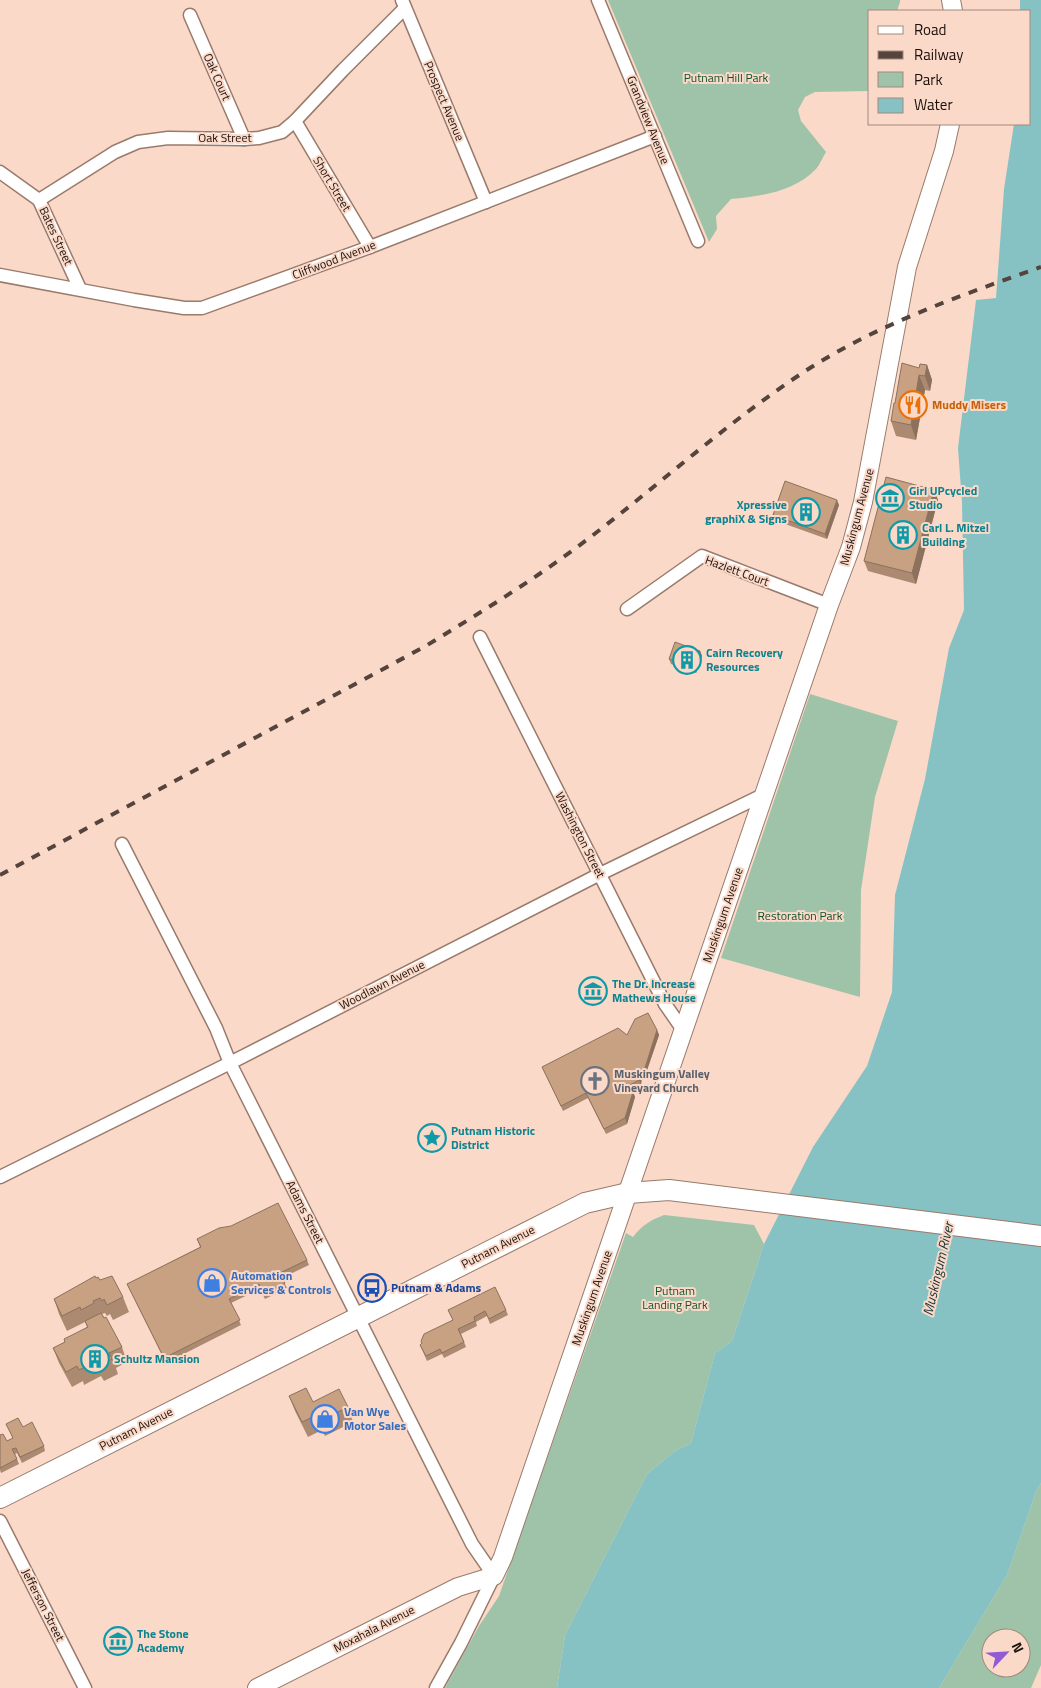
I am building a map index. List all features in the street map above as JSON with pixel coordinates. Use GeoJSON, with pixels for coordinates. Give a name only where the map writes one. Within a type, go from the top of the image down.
{"type":"FeatureCollection","features":[{"type":"Feature","properties":{"kind":"main road","name":"Putnam Avenue"},"geometry":{"type":"LineString","coordinates":[[0,1498],[585,1203],[628,1193],[669,1190],[1041,1236]]}},
{"type":"Feature","properties":{"kind":"street","name":"Grandview Avenue"},"geometry":{"type":"LineString","coordinates":[[598,0],[698,241]]}},
{"type":"Feature","properties":{"kind":"street","name":"Oak Street"},"geometry":{"type":"LineString","coordinates":[[39,200],[115,152],[138,142],[168,138],[259,138],[282,132],[295,121],[404,4]]}},
{"type":"Feature","properties":{"kind":"street","name":"Prospect Avenue"},"geometry":{"type":"LineString","coordinates":[[404,4],[486,202]]}},
{"type":"Feature","properties":{"kind":"street","name":"Oak Court"},"geometry":{"type":"LineString","coordinates":[[190,15],[244,139]]}},
{"type":"Feature","properties":{"kind":"street","name":"Short Street"},"geometry":{"type":"LineString","coordinates":[[295,121],[370,247]]}},
{"type":"Feature","properties":{"kind":"street","name":"Muskingum Avenue"},"geometry":{"type":"LineString","coordinates":[[436,1688],[461,1643],[506,1548],[829,605],[851,547],[864,502],[906,267],[944,151],[950,125]]}},
{"type":"Feature","properties":{"kind":"street","name":"Cliffwood Avenue"},"geometry":{"type":"LineString","coordinates":[[0,276],[184,308],[202,308],[370,247],[655,136]]}},
{"type":"Feature","properties":{"kind":"street","name":"Bates Street"},"geometry":{"type":"LineString","coordinates":[[0,172],[39,200],[80,289]]}},
{"type":"Feature","properties":{"kind":"street","name":"Hazlett Court"},"geometry":{"type":"LineString","coordinates":[[627,609],[702,556],[829,605]]}},
{"type":"Feature","properties":{"kind":"street","name":"Washington Street"},"geometry":{"type":"LineString","coordinates":[[480,637],[665,1004],[684,1030]]}},
{"type":"Feature","properties":{"kind":"street","name":"Woodlawn Avenue"},"geometry":{"type":"LineString","coordinates":[[0,1177],[230,1063],[600,874],[765,794]]}},
{"type":"Feature","properties":{"kind":"street","name":"Adams Street"},"geometry":{"type":"LineString","coordinates":[[122,844],[216,1028],[230,1063],[472,1544],[494,1576]]}},
{"type":"Feature","properties":{"kind":"street","name":"Jefferson Street"},"geometry":{"type":"LineString","coordinates":[[0,1521],[85,1688]]}},
{"type":"Feature","properties":{"kind":"street","name":"Moxahala Avenue"},"geometry":{"type":"LineString","coordinates":[[257,1688],[458,1586],[494,1576]]}},
{"type":"Feature","properties":{"kind":"green space","name":"Putnam Hill Park"},"geometry":{"type":"Polygon","coordinates":[[[608,0],[900,0],[897,10],[868,10],[868,91],[815,92],[805,97],[798,110],[801,121],[826,152],[816,169],[798,183],[776,192],[731,199],[716,216],[717,229],[709,242],[608,0]]]}},
{"type":"Feature","properties":{"kind":"green space","name":"Restoration Park"},"geometry":{"type":"Polygon","coordinates":[[[810,694],[898,721],[875,797],[861,890],[860,997],[721,958],[810,694]]]}},
{"type":"Feature","properties":{"kind":"green space","name":"Putnam Landing Park"},"geometry":{"type":"Polygon","coordinates":[[[664,1215],[754,1225],[764,1244],[732,1341],[715,1353],[691,1443],[675,1451],[647,1474],[565,1635],[557,1688],[445,1688],[479,1626],[499,1596],[626,1233],[633,1237],[647,1223],[664,1215]]]}},
{"type":"Feature","properties":{"kind":"green space"},"geometry":{"type":"Polygon","coordinates":[[[1041,1483],[1041,1665],[1031,1688],[939,1688],[1007,1575],[1036,1492],[1041,1483]]]}},
{"type":"Feature","properties":{"kind":"water","name":"Muskingum River"},"geometry":{"type":"Polygon","coordinates":[[[1020,0],[1041,0],[1041,1483],[1036,1492],[1007,1575],[939,1688],[557,1688],[565,1635],[647,1474],[675,1451],[691,1443],[715,1353],[732,1341],[764,1244],[813,1147],[867,1066],[892,992],[895,895],[925,779],[949,648],[964,610],[962,503],[958,448],[976,300],[996,298],[1004,189],[1014,125],[1031,125],[1031,10],[1020,10],[1020,0]]]}},
{"type":"Feature","properties":{"kind":"building"},"geometry":{"type":"Polygon","coordinates":[[[902,363],[919,368],[920,364],[927,365],[925,376],[919,375],[911,425],[891,421],[902,363]]]}},
{"type":"Feature","properties":{"kind":"building","name":"Carl L. Mitzel Building"},"geometry":{"type":"Polygon","coordinates":[[[886,477],[934,490],[912,573],[864,561],[886,477]]]}},
{"type":"Feature","properties":{"kind":"building","name":"Xpressive graphiX & Signs"},"geometry":{"type":"Polygon","coordinates":[[[785,481],[837,500],[825,534],[773,515],[785,481]]]}},
{"type":"Feature","properties":{"kind":"building","name":"Cairn Recovery Resources"},"geometry":{"type":"Polygon","coordinates":[[[675,642],[700,651],[694,668],[669,659],[675,642]]]}},
{"type":"Feature","properties":{"kind":"building","name":"Muskingum Valley Vineyard Church"},"geometry":{"type":"Polygon","coordinates":[[[648,1013],[657,1030],[644,1071],[640,1070],[639,1080],[630,1085],[633,1092],[625,1118],[604,1129],[586,1093],[561,1106],[542,1067],[618,1028],[627,1035],[635,1019],[648,1013]]]}},
{"type":"Feature","properties":{"kind":"building","name":"Automation Services & Controls"},"geometry":{"type":"Polygon","coordinates":[[[278,1203],[307,1260],[280,1273],[285,1283],[263,1294],[259,1284],[229,1299],[240,1320],[164,1358],[127,1284],[201,1247],[197,1239],[219,1228],[231,1226],[278,1203]]]}},
{"type":"Feature","properties":{"kind":"building"},"geometry":{"type":"Polygon","coordinates":[[[95,1276],[100,1280],[112,1276],[123,1297],[107,1305],[104,1299],[102,1301],[100,1298],[81,1310],[80,1307],[62,1316],[54,1299],[95,1276]]]}},
{"type":"Feature","properties":{"kind":"building"},"geometry":{"type":"Polygon","coordinates":[[[495,1287],[506,1310],[489,1319],[485,1311],[474,1317],[475,1321],[458,1329],[464,1342],[442,1353],[440,1349],[426,1356],[420,1345],[424,1334],[453,1320],[448,1310],[495,1287]]]}},
{"type":"Feature","properties":{"kind":"building"},"geometry":{"type":"Polygon","coordinates":[[[101,1313],[104,1318],[106,1317],[122,1347],[109,1353],[112,1359],[98,1366],[96,1361],[79,1370],[77,1366],[66,1372],[53,1348],[65,1342],[64,1339],[88,1327],[85,1321],[101,1313]]]}},
{"type":"Feature","properties":{"kind":"building"},"geometry":{"type":"Polygon","coordinates":[[[306,1388],[313,1402],[339,1389],[348,1407],[320,1421],[317,1415],[302,1422],[289,1396],[306,1388]]]}},
{"type":"Feature","properties":{"kind":"building"},"geometry":{"type":"Polygon","coordinates":[[[18,1418],[23,1427],[32,1422],[44,1446],[20,1457],[16,1448],[12,1449],[17,1459],[0,1468],[0,1435],[3,1434],[7,1441],[13,1438],[6,1424],[18,1418]]]}},
{"type":"Feature","properties":{"kind":"railway"},"geometry":{"type":"LineString","coordinates":[[0,875],[424,647],[468,620],[534,578],[576,548],[728,427],[782,387],[837,352],[922,311],[1041,267]]}},
{"type":"Feature","properties":{"kind":"place","name":"Muddy Misers"},"geometry":{"type":"Point","coordinates":[913,405]}},
{"type":"Feature","properties":{"kind":"place","name":"Girl UPcycled Studio"},"geometry":{"type":"Point","coordinates":[890,498]}},
{"type":"Feature","properties":{"kind":"place","name":"Xpressive graphiX & Signs"},"geometry":{"type":"Point","coordinates":[806,512]}},
{"type":"Feature","properties":{"kind":"place","name":"Carl L. Mitzel Building"},"geometry":{"type":"Point","coordinates":[903,535]}},
{"type":"Feature","properties":{"kind":"place","name":"Cairn Recovery Resources"},"geometry":{"type":"Point","coordinates":[687,660]}},
{"type":"Feature","properties":{"kind":"place","name":"The Dr. Increase Mathews House"},"geometry":{"type":"Point","coordinates":[593,991]}},
{"type":"Feature","properties":{"kind":"place","name":"Muskingum Valley Vineyard Church"},"geometry":{"type":"Point","coordinates":[595,1081]}},
{"type":"Feature","properties":{"kind":"place","name":"Putnam Historic District"},"geometry":{"type":"Point","coordinates":[432,1138]}},
{"type":"Feature","properties":{"kind":"place","name":"Automation Services & Controls"},"geometry":{"type":"Point","coordinates":[212,1283]}},
{"type":"Feature","properties":{"kind":"place","name":"Putnam & Adams"},"geometry":{"type":"Point","coordinates":[372,1288]}},
{"type":"Feature","properties":{"kind":"place","name":"Schultz Mansion"},"geometry":{"type":"Point","coordinates":[95,1359]}},
{"type":"Feature","properties":{"kind":"place","name":"Van Wye Motor Sales"},"geometry":{"type":"Point","coordinates":[325,1419]}},
{"type":"Feature","properties":{"kind":"place","name":"The Stone Academy"},"geometry":{"type":"Point","coordinates":[118,1641]}}]}
